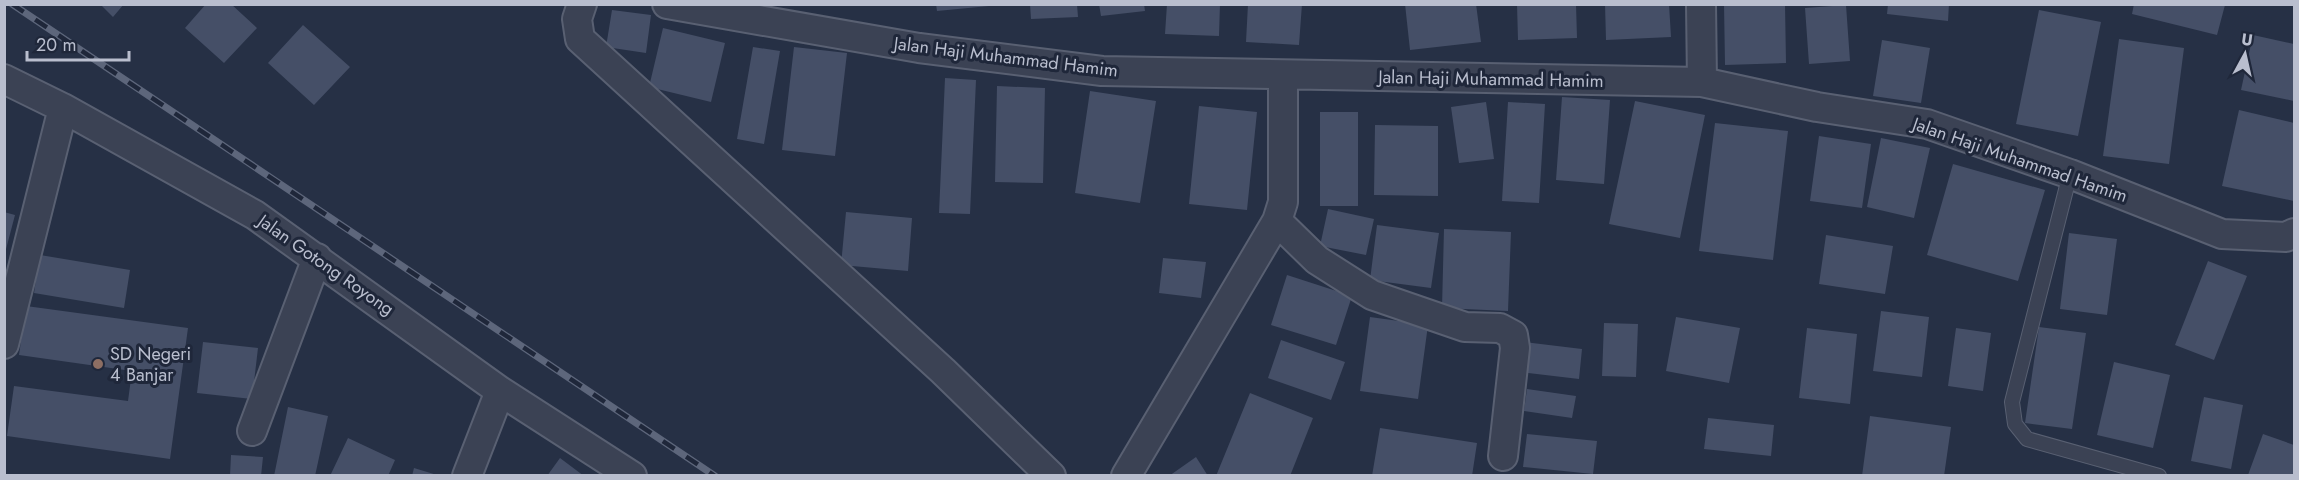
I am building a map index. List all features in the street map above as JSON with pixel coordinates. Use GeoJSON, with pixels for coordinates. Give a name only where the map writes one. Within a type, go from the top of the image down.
{"type":"FeatureCollection","features":[{"type":"Feature","properties":{"kind":"street"},"geometry":{"type":"LineString","coordinates":[[582,4],[578,19],[580,39],[935,364],[1051,476]]}},
{"type":"Feature","properties":{"kind":"street","name":"Jalan Haji Muhammad Hamim"},"geometry":{"type":"LineString","coordinates":[[667,4],[919,48],[1102,71],[1702,82],[1817,107],[1927,124],[2070,174],[2222,234],[2286,237],[2295,233]]}},
{"type":"Feature","properties":{"kind":"street"},"geometry":{"type":"LineString","coordinates":[[1701,4],[1702,82]]}},
{"type":"Feature","properties":{"kind":"street"},"geometry":{"type":"LineString","coordinates":[[1126,476],[1277,221],[1283,202],[1283,76]]}},
{"type":"Feature","properties":{"kind":"street","name":"Jalan Gotong Royong"},"geometry":{"type":"LineString","coordinates":[[4,79],[63,108],[255,215],[500,391],[632,476]]}},
{"type":"Feature","properties":{"kind":"street"},"geometry":{"type":"LineString","coordinates":[[4,344],[63,108]]}},
{"type":"Feature","properties":{"kind":"street"},"geometry":{"type":"LineString","coordinates":[[1277,221],[1317,260],[1372,295],[1465,327],[1509,330],[1513,335],[1515,348],[1503,456]]}},
{"type":"Feature","properties":{"kind":"street"},"geometry":{"type":"LineString","coordinates":[[252,431],[317,258]]}},
{"type":"Feature","properties":{"kind":"street"},"geometry":{"type":"LineString","coordinates":[[467,476],[500,391]]}},
{"type":"Feature","properties":{"kind":"lane"},"geometry":{"type":"LineString","coordinates":[[2070,174],[2012,402],[2015,424],[2027,439],[2159,476]]}},
{"type":"Feature","properties":{"kind":"building"},"geometry":{"type":"Polygon","coordinates":[[[100,4],[124,4],[113,17],[100,4]]]}},
{"type":"Feature","properties":{"kind":"building"},"geometry":{"type":"Polygon","coordinates":[[[206,4],[231,4],[257,28],[224,63],[185,28],[206,4]]]}},
{"type":"Feature","properties":{"kind":"building"},"geometry":{"type":"Polygon","coordinates":[[[936,4],[989,4],[989,6],[937,11],[936,4]]]}},
{"type":"Feature","properties":{"kind":"building"},"geometry":{"type":"Polygon","coordinates":[[[1030,4],[1077,4],[1078,17],[1031,19],[1030,4]]]}},
{"type":"Feature","properties":{"kind":"building"},"geometry":{"type":"Polygon","coordinates":[[[1099,4],[1144,4],[1145,11],[1101,16],[1099,4]]]}},
{"type":"Feature","properties":{"kind":"building"},"geometry":{"type":"Polygon","coordinates":[[[1167,4],[1220,4],[1219,36],[1165,34],[1167,4]]]}},
{"type":"Feature","properties":{"kind":"building"},"geometry":{"type":"Polygon","coordinates":[[[1248,4],[1302,4],[1299,45],[1246,42],[1248,4]]]}},
{"type":"Feature","properties":{"kind":"building"},"geometry":{"type":"Polygon","coordinates":[[[1405,4],[1476,4],[1481,42],[1410,50],[1405,4]]]}},
{"type":"Feature","properties":{"kind":"building"},"geometry":{"type":"Polygon","coordinates":[[[1517,4],[1576,4],[1577,38],[1518,40],[1517,4]]]}},
{"type":"Feature","properties":{"kind":"building"},"geometry":{"type":"Polygon","coordinates":[[[1605,4],[1669,4],[1671,37],[1606,40],[1605,4]]]}},
{"type":"Feature","properties":{"kind":"building"},"geometry":{"type":"Polygon","coordinates":[[[1724,4],[1785,4],[1786,63],[1725,65],[1724,4]]]}},
{"type":"Feature","properties":{"kind":"building"},"geometry":{"type":"Polygon","coordinates":[[[1888,4],[1949,4],[1948,21],[1887,14],[1888,4]]]}},
{"type":"Feature","properties":{"kind":"building"},"geometry":{"type":"Polygon","coordinates":[[[2134,4],[2225,5],[2217,35],[2132,14],[2134,4]]]}},
{"type":"Feature","properties":{"kind":"building"},"geometry":{"type":"Polygon","coordinates":[[[1846,5],[1850,61],[1809,64],[1805,8],[1846,5]]]}},
{"type":"Feature","properties":{"kind":"building"},"geometry":{"type":"Polygon","coordinates":[[[612,10],[651,15],[646,53],[606,47],[612,10]]]}},
{"type":"Feature","properties":{"kind":"building"},"geometry":{"type":"Polygon","coordinates":[[[2039,10],[2101,22],[2078,136],[2016,124],[2039,10]]]}},
{"type":"Feature","properties":{"kind":"building"},"geometry":{"type":"Polygon","coordinates":[[[303,25],[350,67],[314,105],[268,63],[303,25]]]}},
{"type":"Feature","properties":{"kind":"building"},"geometry":{"type":"Polygon","coordinates":[[[663,28],[725,43],[711,102],[649,87],[663,28]]]}},
{"type":"Feature","properties":{"kind":"building"},"geometry":{"type":"Polygon","coordinates":[[[2253,35],[2294,44],[2294,101],[2241,90],[2253,35]]]}},
{"type":"Feature","properties":{"kind":"building"},"geometry":{"type":"Polygon","coordinates":[[[2119,39],[2184,48],[2169,164],[2103,156],[2119,39]]]}},
{"type":"Feature","properties":{"kind":"building"},"geometry":{"type":"Polygon","coordinates":[[[1882,40],[1930,48],[1921,103],[1873,96],[1882,40]]]}},
{"type":"Feature","properties":{"kind":"building"},"geometry":{"type":"Polygon","coordinates":[[[753,47],[780,51],[764,144],[737,139],[753,47]]]}},
{"type":"Feature","properties":{"kind":"building"},"geometry":{"type":"Polygon","coordinates":[[[794,47],[847,53],[835,156],[782,150],[794,47]]]}},
{"type":"Feature","properties":{"kind":"building"},"geometry":{"type":"Polygon","coordinates":[[[945,78],[976,80],[970,214],[939,213],[945,78]]]}},
{"type":"Feature","properties":{"kind":"building"},"geometry":{"type":"Polygon","coordinates":[[[997,86],[1045,88],[1043,183],[995,182],[997,86]]]}},
{"type":"Feature","properties":{"kind":"building"},"geometry":{"type":"Polygon","coordinates":[[[1090,91],[1156,101],[1140,203],[1075,193],[1090,91]]]}},
{"type":"Feature","properties":{"kind":"building"},"geometry":{"type":"Polygon","coordinates":[[[1562,97],[1610,100],[1604,184],[1556,180],[1562,97]]]}},
{"type":"Feature","properties":{"kind":"building"},"geometry":{"type":"Polygon","coordinates":[[[1635,101],[1705,115],[1680,238],[1609,224],[1635,101]]]}},
{"type":"Feature","properties":{"kind":"building"},"geometry":{"type":"Polygon","coordinates":[[[1486,102],[1494,159],[1459,163],[1451,107],[1486,102]]]}},
{"type":"Feature","properties":{"kind":"building"},"geometry":{"type":"Polygon","coordinates":[[[1508,102],[1545,104],[1539,203],[1502,201],[1508,102]]]}},
{"type":"Feature","properties":{"kind":"building"},"geometry":{"type":"Polygon","coordinates":[[[1199,106],[1257,112],[1247,210],[1189,204],[1199,106]]]}},
{"type":"Feature","properties":{"kind":"building"},"geometry":{"type":"Polygon","coordinates":[[[2239,110],[2294,123],[2294,201],[2222,186],[2239,110]]]}},
{"type":"Feature","properties":{"kind":"building"},"geometry":{"type":"Polygon","coordinates":[[[1320,112],[1358,112],[1358,206],[1320,206],[1320,112]]]}},
{"type":"Feature","properties":{"kind":"building"},"geometry":{"type":"Polygon","coordinates":[[[1715,123],[1788,131],[1773,260],[1699,251],[1715,123]]]}},
{"type":"Feature","properties":{"kind":"building"},"geometry":{"type":"Polygon","coordinates":[[[1375,125],[1438,126],[1438,196],[1374,195],[1375,125]]]}},
{"type":"Feature","properties":{"kind":"building"},"geometry":{"type":"Polygon","coordinates":[[[1819,136],[1871,144],[1862,208],[1810,201],[1819,136]]]}},
{"type":"Feature","properties":{"kind":"building"},"geometry":{"type":"Polygon","coordinates":[[[1881,138],[1930,148],[1914,218],[1867,207],[1881,138]]]}},
{"type":"Feature","properties":{"kind":"building"},"geometry":{"type":"Polygon","coordinates":[[[1953,164],[2045,190],[2018,281],[1927,255],[1953,164]]]}},
{"type":"Feature","properties":{"kind":"building"},"geometry":{"type":"Polygon","coordinates":[[[1328,209],[1374,219],[1366,255],[1320,246],[1328,209]]]}},
{"type":"Feature","properties":{"kind":"building"},"geometry":{"type":"Polygon","coordinates":[[[4,212],[15,215],[5,253],[4,253],[4,212]]]}},
{"type":"Feature","properties":{"kind":"building"},"geometry":{"type":"Polygon","coordinates":[[[846,212],[912,218],[908,271],[841,265],[846,212]]]}},
{"type":"Feature","properties":{"kind":"building"},"geometry":{"type":"Polygon","coordinates":[[[1377,225],[1439,233],[1431,288],[1370,280],[1377,225]]]}},
{"type":"Feature","properties":{"kind":"building"},"geometry":{"type":"Polygon","coordinates":[[[1444,229],[1511,232],[1508,311],[1442,308],[1444,229]]]}},
{"type":"Feature","properties":{"kind":"building"},"geometry":{"type":"Polygon","coordinates":[[[2069,233],[2117,239],[2107,315],[2060,309],[2069,233]]]}},
{"type":"Feature","properties":{"kind":"building"},"geometry":{"type":"Polygon","coordinates":[[[1826,235],[1893,246],[1885,294],[1819,284],[1826,235]]]}},
{"type":"Feature","properties":{"kind":"building"},"geometry":{"type":"Polygon","coordinates":[[[40,255],[130,270],[124,308],[34,293],[40,255]]]}},
{"type":"Feature","properties":{"kind":"building"},"geometry":{"type":"Polygon","coordinates":[[[1163,258],[1206,262],[1201,298],[1159,293],[1163,258]]]}},
{"type":"Feature","properties":{"kind":"building"},"geometry":{"type":"Polygon","coordinates":[[[2208,261],[2247,276],[2214,360],[2175,345],[2208,261]]]}},
{"type":"Feature","properties":{"kind":"building"},"geometry":{"type":"Polygon","coordinates":[[[1287,275],[1352,296],[1336,345],[1271,325],[1287,275]]]}},
{"type":"Feature","properties":{"kind":"building","name":"SD Negeri 4 Banjar"},"geometry":{"type":"Polygon","coordinates":[[[26,306],[188,328],[170,459],[7,436],[14,386],[128,401],[132,371],[19,355],[26,306]]]}},
{"type":"Feature","properties":{"kind":"building"},"geometry":{"type":"Polygon","coordinates":[[[1881,311],[1929,317],[1922,377],[1873,371],[1881,311]]]}},
{"type":"Feature","properties":{"kind":"building"},"geometry":{"type":"Polygon","coordinates":[[[1370,317],[1428,325],[1418,399],[1360,391],[1370,317]]]}},
{"type":"Feature","properties":{"kind":"building"},"geometry":{"type":"Polygon","coordinates":[[[1676,317],[1740,328],[1729,383],[1666,371],[1676,317]]]}},
{"type":"Feature","properties":{"kind":"building"},"geometry":{"type":"Polygon","coordinates":[[[1604,323],[1638,324],[1636,377],[1602,376],[1604,323]]]}},
{"type":"Feature","properties":{"kind":"building"},"geometry":{"type":"Polygon","coordinates":[[[2039,327],[2086,333],[2072,429],[2025,423],[2039,327]]]}},
{"type":"Feature","properties":{"kind":"building"},"geometry":{"type":"Polygon","coordinates":[[[1807,328],[1857,334],[1850,404],[1799,398],[1807,328]]]}},
{"type":"Feature","properties":{"kind":"building"},"geometry":{"type":"Polygon","coordinates":[[[1956,328],[1991,333],[1983,391],[1948,386],[1956,328]]]}},
{"type":"Feature","properties":{"kind":"building"},"geometry":{"type":"Polygon","coordinates":[[[1281,340],[1345,362],[1331,400],[1268,378],[1281,340]]]}},
{"type":"Feature","properties":{"kind":"building"},"geometry":{"type":"Polygon","coordinates":[[[203,342],[258,348],[252,399],[197,393],[203,342]]]}},
{"type":"Feature","properties":{"kind":"building"},"geometry":{"type":"Polygon","coordinates":[[[1524,342],[1582,349],[1579,379],[1520,372],[1524,342]]]}},
{"type":"Feature","properties":{"kind":"building"},"geometry":{"type":"Polygon","coordinates":[[[2114,362],[2170,375],[2153,448],[2097,435],[2114,362]]]}},
{"type":"Feature","properties":{"kind":"building"},"geometry":{"type":"Polygon","coordinates":[[[1527,389],[1576,396],[1572,418],[1524,411],[1527,389]]]}},
{"type":"Feature","properties":{"kind":"building"},"geometry":{"type":"Polygon","coordinates":[[[1250,393],[1313,418],[1290,476],[1216,476],[1250,393]]]}},
{"type":"Feature","properties":{"kind":"building"},"geometry":{"type":"Polygon","coordinates":[[[2204,397],[2243,405],[2231,469],[2191,461],[2204,397]]]}},
{"type":"Feature","properties":{"kind":"building"},"geometry":{"type":"Polygon","coordinates":[[[288,407],[328,416],[315,476],[274,476],[288,407]]]}},
{"type":"Feature","properties":{"kind":"building"},"geometry":{"type":"Polygon","coordinates":[[[1870,416],[1951,427],[1944,476],[1862,476],[1870,416]]]}},
{"type":"Feature","properties":{"kind":"building"},"geometry":{"type":"Polygon","coordinates":[[[1708,418],[1774,425],[1771,456],[1704,449],[1708,418]]]}},
{"type":"Feature","properties":{"kind":"building"},"geometry":{"type":"Polygon","coordinates":[[[1380,428],[1477,443],[1472,476],[1372,476],[1380,428]]]}},
{"type":"Feature","properties":{"kind":"building"},"geometry":{"type":"Polygon","coordinates":[[[1527,434],[1597,441],[1593,474],[1523,467],[1527,434]]]}},
{"type":"Feature","properties":{"kind":"building"},"geometry":{"type":"Polygon","coordinates":[[[2263,434],[2294,445],[2294,476],[2248,475],[2263,434]]]}},
{"type":"Feature","properties":{"kind":"building"},"geometry":{"type":"Polygon","coordinates":[[[348,438],[395,460],[388,476],[330,476],[348,438]]]}},
{"type":"Feature","properties":{"kind":"building"},"geometry":{"type":"Polygon","coordinates":[[[231,455],[263,457],[261,476],[230,476],[231,455]]]}},
{"type":"Feature","properties":{"kind":"building"},"geometry":{"type":"Polygon","coordinates":[[[1196,457],[1208,476],[1169,476],[1196,457]]]}},
{"type":"Feature","properties":{"kind":"building"},"geometry":{"type":"Polygon","coordinates":[[[560,458],[584,476],[547,476],[560,458]]]}},
{"type":"Feature","properties":{"kind":"building"},"geometry":{"type":"Polygon","coordinates":[[[414,468],[437,475],[437,476],[412,476],[414,468]]]}},
{"type":"Feature","properties":{"kind":"railway"},"geometry":{"type":"LineString","coordinates":[[12,4],[715,476]]}},
{"type":"Feature","properties":{"kind":"place","name":"SD Negeri 4 Banjar"},"geometry":{"type":"Point","coordinates":[98,364]}}]}
